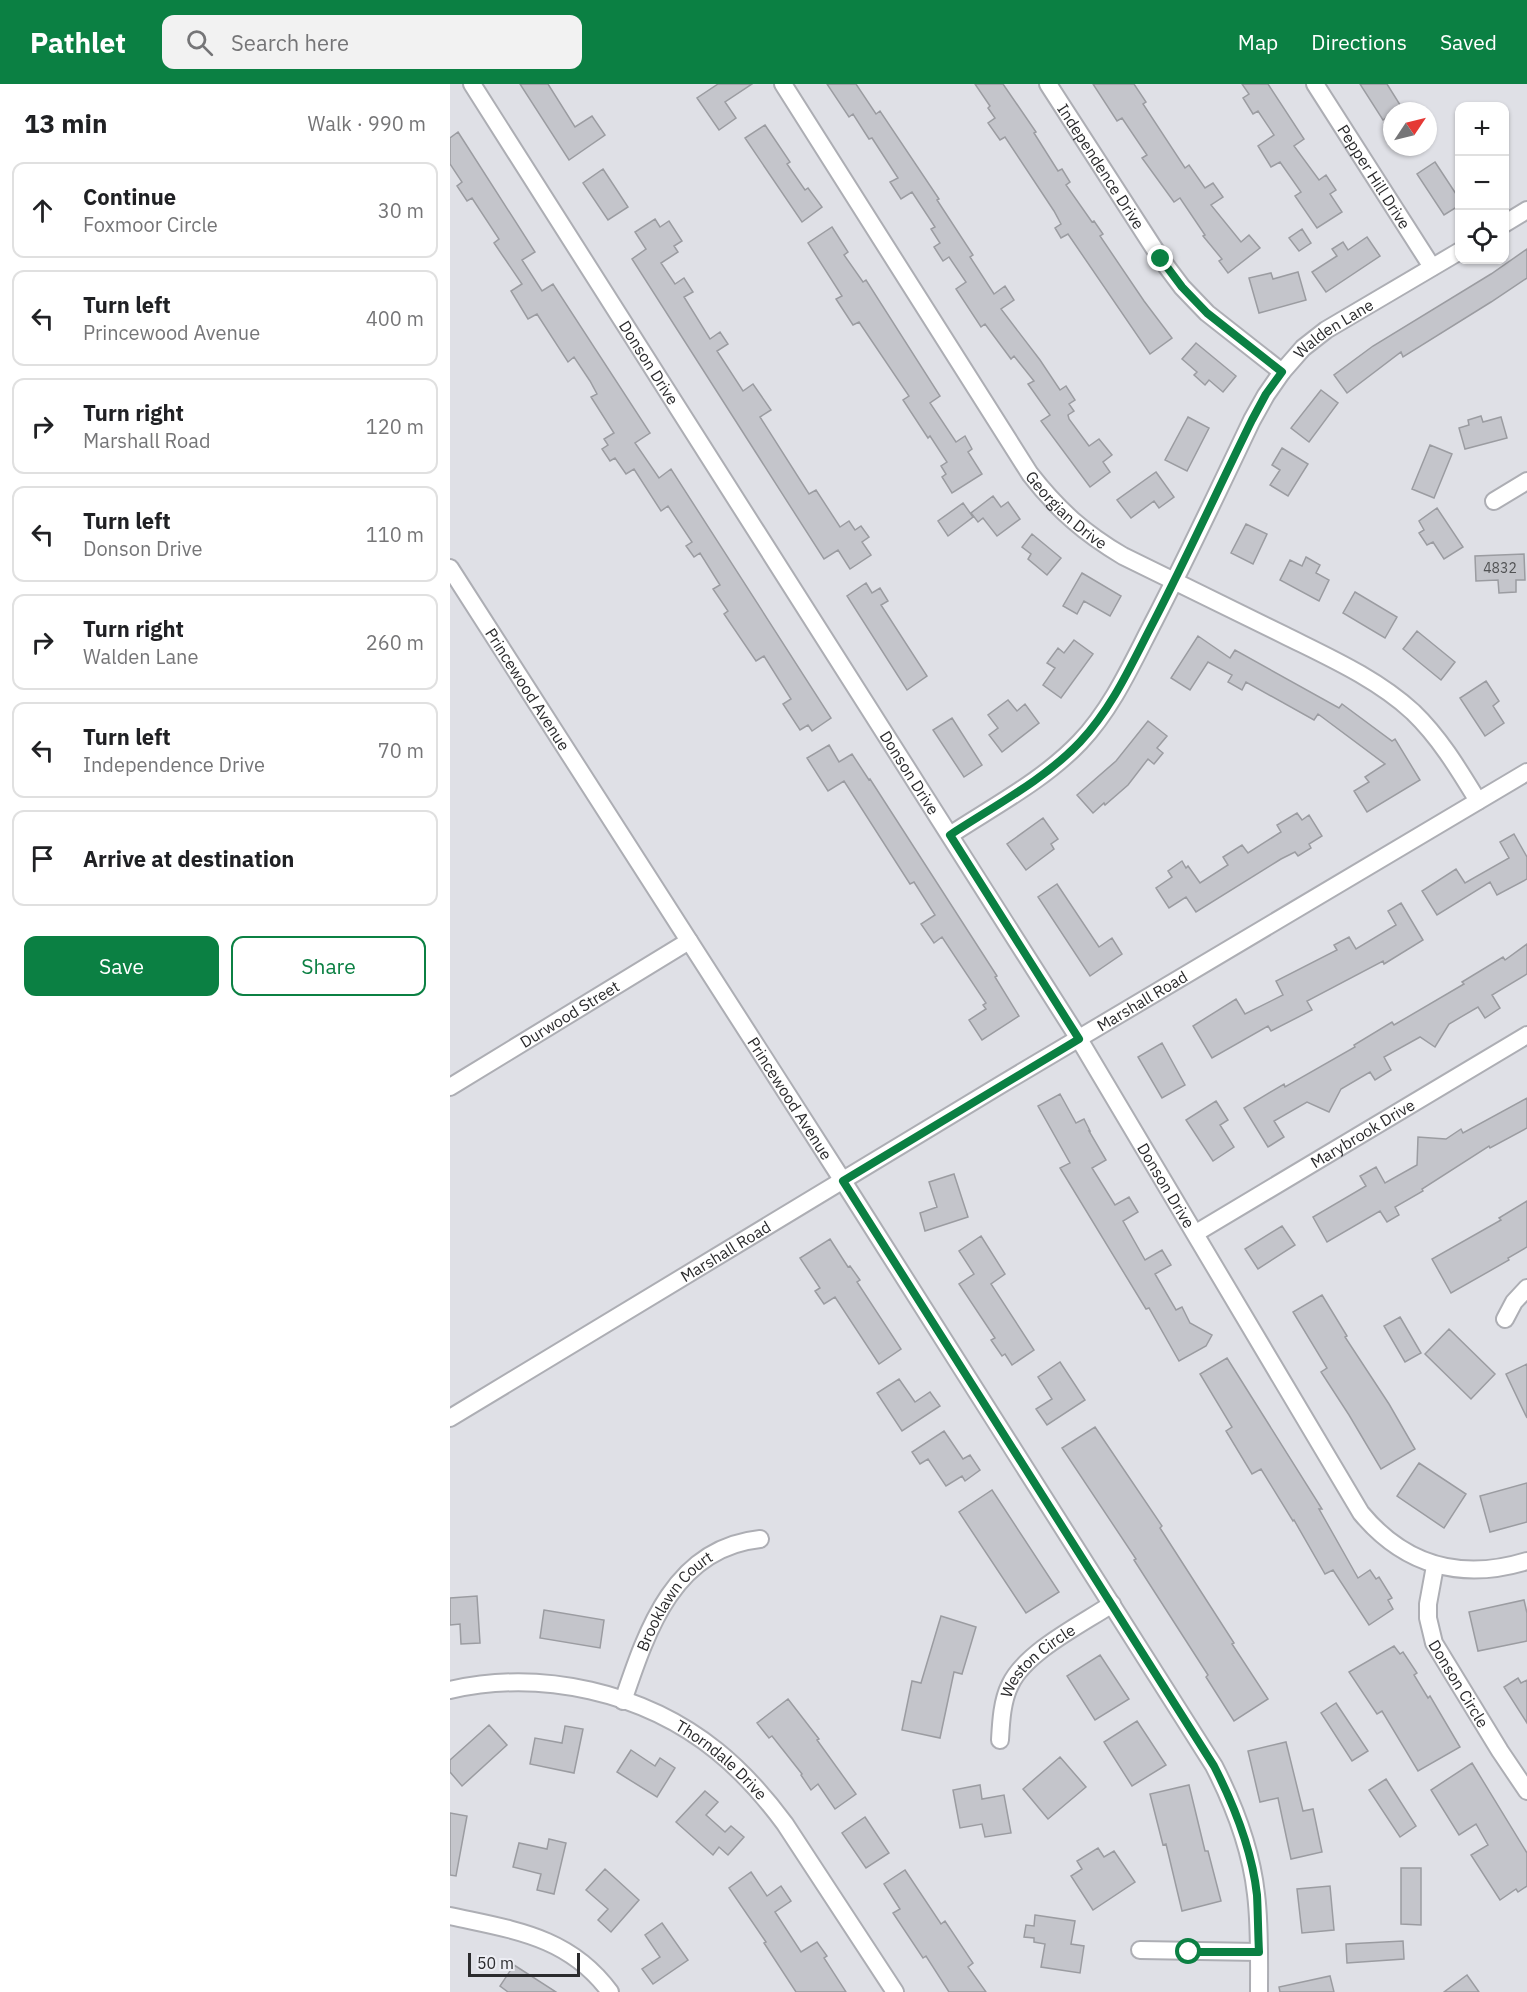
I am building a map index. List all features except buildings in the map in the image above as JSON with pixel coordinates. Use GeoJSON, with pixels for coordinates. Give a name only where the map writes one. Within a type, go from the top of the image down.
{"type":"FeatureCollection","features":[{"type":"Feature","properties":{"kind":"street","name":"Donson Drive"},"geometry":{"type":"LineString","coordinates":[[472,84],[1079,1039],[1361,1513],[1375,1530],[1390,1542],[1412,1556],[1436,1566],[1458,1570],[1492,1568],[1527,1561]]}},
{"type":"Feature","properties":{"kind":"street","name":"Georgian Drive"},"geometry":{"type":"LineString","coordinates":[[783,84],[1030,474],[1051,501],[1096,540],[1323,655],[1390,693],[1414,713],[1432,733],[1451,757],[1478,801]]}},
{"type":"Feature","properties":{"kind":"street","name":"Independence Drive"},"geometry":{"type":"LineString","coordinates":[[1048,84],[1161,259],[1182,287],[1207,313],[1282,372]]}},
{"type":"Feature","properties":{"kind":"street","name":"Pepper Hill Drive"},"geometry":{"type":"LineString","coordinates":[[1316,84],[1432,267]]}},
{"type":"Feature","properties":{"kind":"street"},"geometry":{"type":"LineString","coordinates":[[1509,221],[1527,210]]}},
{"type":"Feature","properties":{"kind":"street","name":"Walden Lane"},"geometry":{"type":"LineString","coordinates":[[950,835],[1056,764],[1099,720],[1119,690],[1252,420],[1266,394],[1282,372],[1303,348],[1326,330],[1455,254]]}},
{"type":"Feature","properties":{"kind":"street"},"geometry":{"type":"LineString","coordinates":[[1494,501],[1527,481]]}},
{"type":"Feature","properties":{"kind":"street","name":"Princewood Avenue"},"geometry":{"type":"LineString","coordinates":[[450,568],[1214,1766],[1240,1822],[1251,1862],[1257,1895],[1259,1992]]}},
{"type":"Feature","properties":{"kind":"street","name":"Marshall Road"},"geometry":{"type":"LineString","coordinates":[[450,1418],[1527,772]]}},
{"type":"Feature","properties":{"kind":"street","name":"Durwood Street"},"geometry":{"type":"LineString","coordinates":[[450,1087],[689,941]]}},
{"type":"Feature","properties":{"kind":"street","name":"Marybrook Drive"},"geometry":{"type":"LineString","coordinates":[[1196,1233],[1527,1035]]}},
{"type":"Feature","properties":{"kind":"street"},"geometry":{"type":"LineString","coordinates":[[1505,1319],[1514,1302],[1527,1288]]}},
{"type":"Feature","properties":{"kind":"street","name":"Brooklawn Court"},"geometry":{"type":"LineString","coordinates":[[623,1701],[641,1646],[656,1615],[673,1590],[707,1556],[724,1546],[760,1539]]}},
{"type":"Feature","properties":{"kind":"street","name":"Donson Circle"},"geometry":{"type":"LineString","coordinates":[[1436,1566],[1428,1604],[1428,1618],[1434,1643],[1487,1732],[1527,1791]]}},
{"type":"Feature","properties":{"kind":"street","name":"Weston Circle"},"geometry":{"type":"LineString","coordinates":[[1000,1740],[1005,1697],[1019,1669],[1032,1656],[1112,1604]]}},
{"type":"Feature","properties":{"kind":"street","name":"Thorndale Drive"},"geometry":{"type":"LineString","coordinates":[[450,1690],[505,1682],[572,1687],[623,1701],[654,1713],[690,1732],[717,1750],[765,1798],[785,1824],[895,1992]]}},
{"type":"Feature","properties":{"kind":"street"},"geometry":{"type":"LineString","coordinates":[[450,1916],[523,1932],[549,1941],[571,1953],[591,1969],[610,1992]]}},
{"type":"Feature","properties":{"kind":"street"},"geometry":{"type":"LineString","coordinates":[[1140,1950],[1259,1952]]}},
{"type":"Feature","properties":{"kind":"route"},"geometry":{"type":"LineString","coordinates":[[1161,259],[1182,287],[1207,313],[1282,372],[1266,394],[1252,420],[1119,690],[1099,720],[1056,764],[950,835],[1079,1039],[843,1181],[1214,1766],[1228,1794],[1240,1822],[1251,1862],[1257,1895],[1259,1952],[1189,1952]]}}]}
